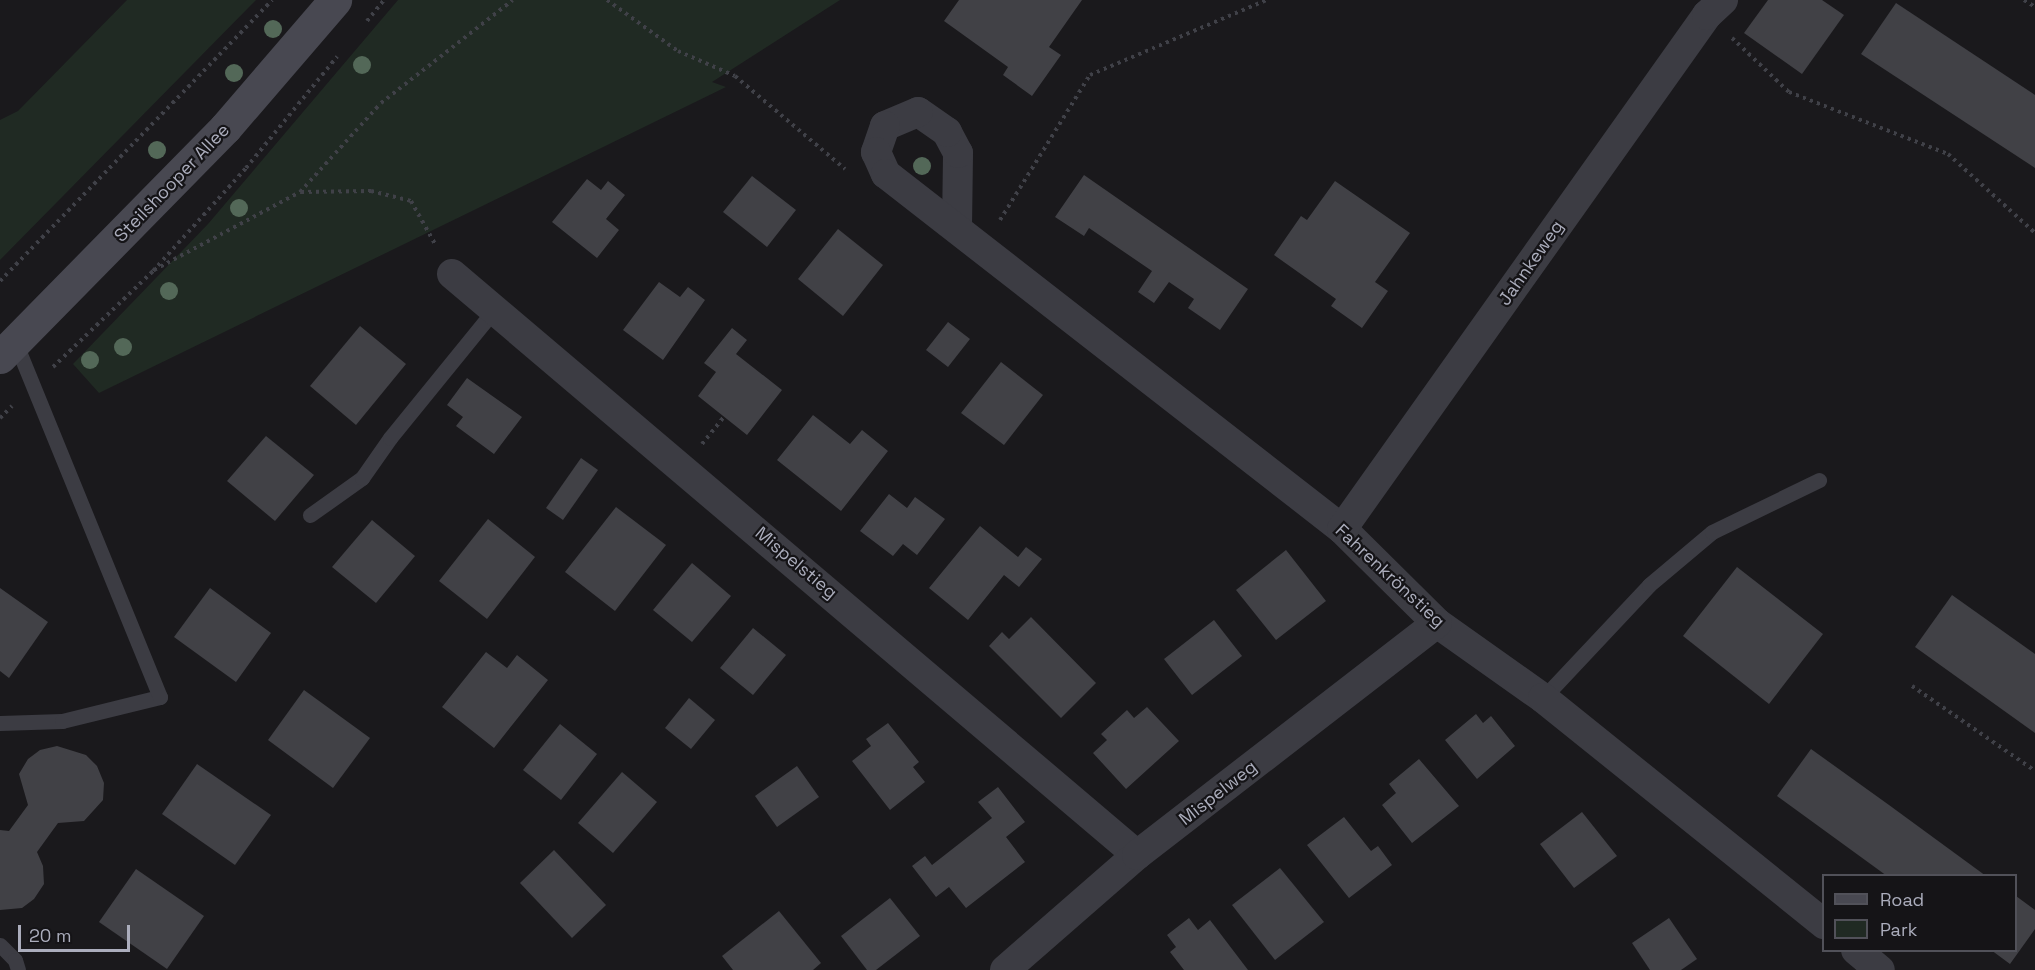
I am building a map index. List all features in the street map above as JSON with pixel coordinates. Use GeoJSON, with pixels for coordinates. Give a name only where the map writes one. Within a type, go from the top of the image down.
{"type":"FeatureCollection","features":[{"type":"Feature","properties":{"kind":"main road","name":"Steilshooper Allee"},"geometry":{"type":"LineString","coordinates":[[8,350],[225,128],[336,0]]}},
{"type":"Feature","properties":{"kind":"street","name":"Jahnkeweg"},"geometry":{"type":"LineString","coordinates":[[1342,529],[1715,8]]}},
{"type":"Feature","properties":{"kind":"street"},"geometry":{"type":"LineString","coordinates":[[886,174],[876,152],[885,126],[918,112],[947,132],[958,153],[957,227]]}},
{"type":"Feature","properties":{"kind":"street","name":"Fahrenkrönstieg"},"geometry":{"type":"LineString","coordinates":[[886,174],[988,251],[1342,529],[1437,623],[1543,698],[1822,922]]}},
{"type":"Feature","properties":{"kind":"street","name":"Mispelstieg"},"geometry":{"type":"LineString","coordinates":[[452,274],[1137,855]]}},
{"type":"Feature","properties":{"kind":"street","name":"Mispelweg"},"geometry":{"type":"LineString","coordinates":[[1005,970],[1137,855],[1437,623]]}},
{"type":"Feature","properties":{"kind":"street"},"geometry":{"type":"LineString","coordinates":[[1857,952],[1880,970]]}},
{"type":"Feature","properties":{"kind":"lane"},"geometry":{"type":"LineString","coordinates":[[310,514],[362,478],[390,438],[495,309]]}},
{"type":"Feature","properties":{"kind":"lane"},"geometry":{"type":"LineString","coordinates":[[0,723],[62,721],[160,697],[32,387],[8,350]]}},
{"type":"Feature","properties":{"kind":"lane"},"geometry":{"type":"LineString","coordinates":[[1543,698],[1649,585],[1712,532],[1819,480]]}},
{"type":"Feature","properties":{"kind":"lane"},"geometry":{"type":"LineString","coordinates":[[0,945],[15,960],[18,970]]}},
{"type":"Feature","properties":{"kind":"path"},"geometry":{"type":"LineString","coordinates":[[0,281],[272,0]]}},
{"type":"Feature","properties":{"kind":"path"},"geometry":{"type":"LineString","coordinates":[[359,30],[384,0]]}},
{"type":"Feature","properties":{"kind":"path"},"geometry":{"type":"LineString","coordinates":[[153,271],[300,192],[381,103],[513,0]]}},
{"type":"Feature","properties":{"kind":"path"},"geometry":{"type":"LineString","coordinates":[[607,0],[678,51],[735,76],[861,183],[886,174]]}},
{"type":"Feature","properties":{"kind":"path"},"geometry":{"type":"LineString","coordinates":[[988,251],[996,227],[1090,75],[1267,0]]}},
{"type":"Feature","properties":{"kind":"path"},"geometry":{"type":"LineString","coordinates":[[2024,0],[2035,7]]}},
{"type":"Feature","properties":{"kind":"path"},"geometry":{"type":"LineString","coordinates":[[1715,8],[1789,92],[1948,154],[2035,233]]}},
{"type":"Feature","properties":{"kind":"path"},"geometry":{"type":"LineString","coordinates":[[0,418],[153,271],[246,168],[344,49]]}},
{"type":"Feature","properties":{"kind":"path"},"geometry":{"type":"LineString","coordinates":[[300,192],[370,191],[411,201],[452,274]]}},
{"type":"Feature","properties":{"kind":"path"},"geometry":{"type":"LineString","coordinates":[[1912,686],[2035,771]]}},
{"type":"Feature","properties":{"kind":"green space"},"geometry":{"type":"Polygon","coordinates":[[[127,0],[256,0],[0,260],[0,120],[18,111],[127,0]]]}},
{"type":"Feature","properties":{"kind":"green space"},"geometry":{"type":"Polygon","coordinates":[[[398,0],[840,0],[712,82],[726,87],[99,393],[73,364],[208,224],[398,0]]]}},
{"type":"Feature","properties":{"kind":"building"},"geometry":{"type":"Polygon","coordinates":[[[959,0],[1082,0],[1049,47],[1061,55],[1032,96],[1003,75],[1008,67],[944,21],[959,0]]]}},
{"type":"Feature","properties":{"kind":"building"},"geometry":{"type":"Polygon","coordinates":[[[1768,0],[1822,0],[1844,15],[1802,74],[1744,33],[1768,0]]]}},
{"type":"Feature","properties":{"kind":"building"},"geometry":{"type":"Polygon","coordinates":[[[1896,3],[2035,95],[2035,168],[1861,54],[1896,3]]]}},
{"type":"Feature","properties":{"kind":"building"},"geometry":{"type":"Polygon","coordinates":[[[1084,175],[1248,289],[1220,330],[1188,308],[1194,299],[1169,282],[1154,303],[1138,292],[1152,271],[1089,228],[1084,236],[1055,217],[1084,175]]]}},
{"type":"Feature","properties":{"kind":"building"},"geometry":{"type":"Polygon","coordinates":[[[752,176],[796,210],[767,247],[723,212],[752,176]]]}},
{"type":"Feature","properties":{"kind":"building"},"geometry":{"type":"Polygon","coordinates":[[[587,179],[601,190],[608,181],[625,195],[606,219],[619,230],[597,258],[552,222],[587,179]]]}},
{"type":"Feature","properties":{"kind":"building"},"geometry":{"type":"Polygon","coordinates":[[[1335,181],[1410,233],[1375,282],[1388,291],[1362,328],[1331,306],[1336,299],[1274,255],[1301,216],[1307,220],[1335,181]]]}},
{"type":"Feature","properties":{"kind":"building"},"geometry":{"type":"Polygon","coordinates":[[[838,229],[883,265],[843,316],[798,279],[838,229]]]}},
{"type":"Feature","properties":{"kind":"building"},"geometry":{"type":"Polygon","coordinates":[[[659,282],[680,297],[688,287],[705,300],[663,360],[623,330],[659,282]]]}},
{"type":"Feature","properties":{"kind":"building"},"geometry":{"type":"Polygon","coordinates":[[[948,322],[970,339],[948,367],[926,350],[948,322]]]}},
{"type":"Feature","properties":{"kind":"building"},"geometry":{"type":"Polygon","coordinates":[[[360,326],[406,364],[356,425],[310,386],[360,326]]]}},
{"type":"Feature","properties":{"kind":"building"},"geometry":{"type":"Polygon","coordinates":[[[732,328],[747,340],[736,354],[782,390],[747,435],[698,396],[716,372],[704,363],[732,328]]]}},
{"type":"Feature","properties":{"kind":"building"},"geometry":{"type":"Polygon","coordinates":[[[1001,362],[1043,395],[1004,445],[961,413],[1001,362]]]}},
{"type":"Feature","properties":{"kind":"building"},"geometry":{"type":"Polygon","coordinates":[[[467,378],[522,417],[494,454],[456,426],[463,417],[447,405],[467,378]]]}},
{"type":"Feature","properties":{"kind":"building"},"geometry":{"type":"Polygon","coordinates":[[[813,415],[850,444],[862,430],[888,451],[841,511],[777,460],[813,415]]]}},
{"type":"Feature","properties":{"kind":"building"},"geometry":{"type":"Polygon","coordinates":[[[266,436],[314,475],[275,521],[227,481],[266,436]]]}},
{"type":"Feature","properties":{"kind":"building"},"geometry":{"type":"Polygon","coordinates":[[[581,458],[598,470],[563,520],[546,508],[581,458]]]}},
{"type":"Feature","properties":{"kind":"building"},"geometry":{"type":"Polygon","coordinates":[[[889,494],[907,508],[915,497],[945,519],[917,555],[903,544],[893,556],[860,531],[889,494]]]}},
{"type":"Feature","properties":{"kind":"building"},"geometry":{"type":"Polygon","coordinates":[[[616,507],[666,545],[615,611],[565,572],[616,507]]]}},
{"type":"Feature","properties":{"kind":"building"},"geometry":{"type":"Polygon","coordinates":[[[488,519],[535,557],[487,619],[439,581],[488,519]]]}},
{"type":"Feature","properties":{"kind":"building"},"geometry":{"type":"Polygon","coordinates":[[[372,520],[415,556],[376,603],[332,567],[372,520]]]}},
{"type":"Feature","properties":{"kind":"building"},"geometry":{"type":"Polygon","coordinates":[[[980,526],[1018,557],[1026,547],[1042,559],[1019,587],[1004,575],[968,620],[929,588],[980,526]]]}},
{"type":"Feature","properties":{"kind":"building"},"geometry":{"type":"Polygon","coordinates":[[[1286,550],[1326,601],[1276,640],[1236,590],[1286,550]]]}},
{"type":"Feature","properties":{"kind":"building"},"geometry":{"type":"Polygon","coordinates":[[[692,563],[731,596],[692,642],[653,610],[692,563]]]}},
{"type":"Feature","properties":{"kind":"building"},"geometry":{"type":"Polygon","coordinates":[[[1737,567],[1823,634],[1769,704],[1683,636],[1737,567]]]}},
{"type":"Feature","properties":{"kind":"building"},"geometry":{"type":"Polygon","coordinates":[[[0,588],[48,622],[9,678],[0,671],[0,588]]]}},
{"type":"Feature","properties":{"kind":"building"},"geometry":{"type":"Polygon","coordinates":[[[210,588],[271,633],[236,682],[174,637],[210,588]]]}},
{"type":"Feature","properties":{"kind":"building"},"geometry":{"type":"Polygon","coordinates":[[[1952,595],[2035,654],[2035,733],[1915,647],[1952,595]]]}},
{"type":"Feature","properties":{"kind":"building"},"geometry":{"type":"Polygon","coordinates":[[[1031,617],[1096,683],[1061,718],[989,646],[1002,632],[1009,639],[1031,617]]]}},
{"type":"Feature","properties":{"kind":"building"},"geometry":{"type":"Polygon","coordinates":[[[1214,620],[1242,656],[1192,695],[1164,659],[1214,620]]]}},
{"type":"Feature","properties":{"kind":"building"},"geometry":{"type":"Polygon","coordinates":[[[753,628],[786,655],[753,695],[720,668],[753,628]]]}},
{"type":"Feature","properties":{"kind":"building"},"geometry":{"type":"Polygon","coordinates":[[[486,652],[507,668],[517,655],[548,680],[494,748],[442,707],[486,652]]]}},
{"type":"Feature","properties":{"kind":"building"},"geometry":{"type":"Polygon","coordinates":[[[304,690],[370,738],[333,788],[268,740],[304,690]]]}},
{"type":"Feature","properties":{"kind":"building"},"geometry":{"type":"Polygon","coordinates":[[[689,698],[715,720],[691,749],[665,728],[689,698]]]}},
{"type":"Feature","properties":{"kind":"building"},"geometry":{"type":"Polygon","coordinates":[[[1147,707],[1179,741],[1126,789],[1093,753],[1107,740],[1101,734],[1127,710],[1134,718],[1147,707]]]}},
{"type":"Feature","properties":{"kind":"building"},"geometry":{"type":"Polygon","coordinates":[[[1476,714],[1483,723],[1491,716],[1515,746],[1477,779],[1445,740],[1476,714]]]}},
{"type":"Feature","properties":{"kind":"building"},"geometry":{"type":"Polygon","coordinates":[[[888,723],[919,762],[913,767],[925,782],[890,810],[852,761],[871,746],[866,739],[888,723]]]}},
{"type":"Feature","properties":{"kind":"building"},"geometry":{"type":"Polygon","coordinates":[[[560,724],[597,754],[561,800],[523,770],[560,724]]]}},
{"type":"Feature","properties":{"kind":"building"},"geometry":{"type":"Polygon","coordinates":[[[57,746],[86,755],[97,766],[104,783],[103,800],[84,821],[58,823],[37,852],[43,866],[44,884],[34,899],[22,908],[0,910],[0,830],[9,831],[28,805],[19,774],[28,759],[40,750],[57,746]]]}},
{"type":"Feature","properties":{"kind":"building"},"geometry":{"type":"Polygon","coordinates":[[[1811,749],[1983,874],[1884,874],[1777,796],[1811,749]]]}},
{"type":"Feature","properties":{"kind":"building"},"geometry":{"type":"Polygon","coordinates":[[[1419,759],[1459,806],[1412,843],[1382,805],[1396,793],[1389,784],[1419,759]]]}},
{"type":"Feature","properties":{"kind":"building"},"geometry":{"type":"Polygon","coordinates":[[[197,764],[271,815],[235,865],[162,814],[197,764]]]}},
{"type":"Feature","properties":{"kind":"building"},"geometry":{"type":"Polygon","coordinates":[[[797,766],[819,797],[777,827],[755,796],[797,766]]]}},
{"type":"Feature","properties":{"kind":"building"},"geometry":{"type":"Polygon","coordinates":[[[622,772],[657,802],[613,853],[578,823],[622,772]]]}},
{"type":"Feature","properties":{"kind":"building"},"geometry":{"type":"Polygon","coordinates":[[[998,787],[1025,822],[1006,837],[1025,862],[966,908],[949,887],[936,897],[912,866],[925,856],[932,865],[992,818],[978,802],[998,787]]]}},
{"type":"Feature","properties":{"kind":"building"},"geometry":{"type":"Polygon","coordinates":[[[1582,812],[1617,856],[1574,888],[1540,844],[1582,812]]]}},
{"type":"Feature","properties":{"kind":"building"},"geometry":{"type":"Polygon","coordinates":[[[1344,817],[1371,851],[1378,846],[1392,865],[1349,898],[1307,845],[1344,817]]]}},
{"type":"Feature","properties":{"kind":"building"},"geometry":{"type":"Polygon","coordinates":[[[554,850],[606,905],[572,938],[520,883],[554,850]]]}},
{"type":"Feature","properties":{"kind":"building"},"geometry":{"type":"Polygon","coordinates":[[[1280,868],[1324,922],[1275,960],[1232,905],[1280,868]]]}},
{"type":"Feature","properties":{"kind":"building"},"geometry":{"type":"Polygon","coordinates":[[[136,869],[204,916],[167,969],[99,922],[136,869]]]}},
{"type":"Feature","properties":{"kind":"building"},"geometry":{"type":"Polygon","coordinates":[[[2017,897],[2035,910],[2035,929],[2010,964],[1994,952],[2017,952],[2017,897]]]}},
{"type":"Feature","properties":{"kind":"building"},"geometry":{"type":"Polygon","coordinates":[[[890,898],[920,936],[876,970],[867,970],[841,936],[890,898]]]}},
{"type":"Feature","properties":{"kind":"building"},"geometry":{"type":"Polygon","coordinates":[[[779,911],[821,963],[813,970],[733,970],[722,956],[779,911]]]}},
{"type":"Feature","properties":{"kind":"building"},"geometry":{"type":"Polygon","coordinates":[[[1189,918],[1198,930],[1210,920],[1248,970],[1184,970],[1170,952],[1176,947],[1167,935],[1189,918]]]}},
{"type":"Feature","properties":{"kind":"building"},"geometry":{"type":"Polygon","coordinates":[[[1669,918],[1697,959],[1681,970],[1650,970],[1632,943],[1669,918]]]}}]}
